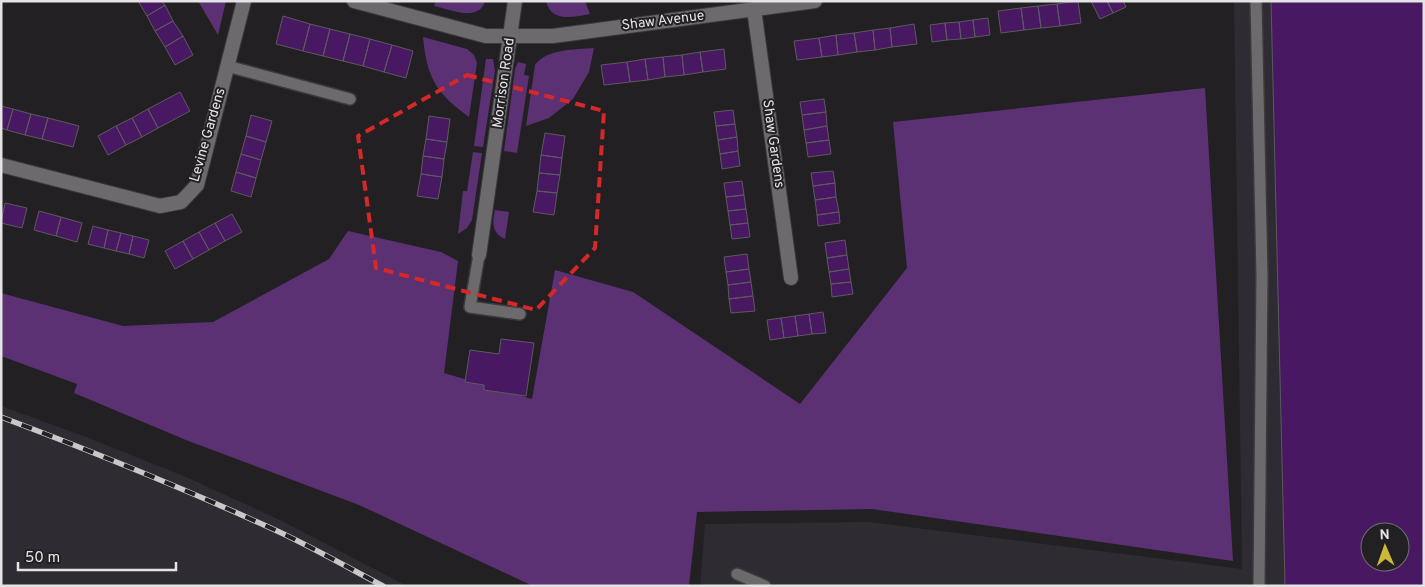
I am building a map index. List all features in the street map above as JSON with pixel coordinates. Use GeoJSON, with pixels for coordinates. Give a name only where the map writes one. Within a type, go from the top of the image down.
{"type":"FeatureCollection","features":[{"type":"Feature","properties":{"kind":"street","name":"Levine Gardens"},"geometry":{"type":"LineString","coordinates":[[1,165],[160,206],[181,202],[197,185],[244,1]]}},
{"type":"Feature","properties":{"kind":"street","name":"Shaw Avenue"},"geometry":{"type":"LineString","coordinates":[[354,1],[486,36],[510,37],[554,36],[815,1]]}},
{"type":"Feature","properties":{"kind":"street","name":"Morrison Road"},"geometry":{"type":"LineString","coordinates":[[480,255],[516,1]]}},
{"type":"Feature","properties":{"kind":"street","name":"Shaw Gardens"},"geometry":{"type":"LineString","coordinates":[[754,9],[792,278]]}},
{"type":"Feature","properties":{"kind":"lane"},"geometry":{"type":"LineString","coordinates":[[1256,1],[1262,275],[1259,586]]}},
{"type":"Feature","properties":{"kind":"lane"},"geometry":{"type":"LineString","coordinates":[[227,66],[350,99]]}},
{"type":"Feature","properties":{"kind":"lane"},"geometry":{"type":"LineString","coordinates":[[480,255],[470,308],[520,314]]}},
{"type":"Feature","properties":{"kind":"lane"},"geometry":{"type":"LineString","coordinates":[[737,574],[765,586]]}},
{"type":"Feature","properties":{"kind":"highlighted area"},"geometry":{"type":"Polygon","coordinates":[[[467,75],[604,111],[595,248],[536,310],[376,268],[358,136],[467,75]]]}},
{"type":"Feature","properties":{"kind":"shaded area"},"geometry":{"type":"Polygon","coordinates":[[[198,1],[226,1],[218,35],[198,1]]]}},
{"type":"Feature","properties":{"kind":"shaded area"},"geometry":{"type":"Polygon","coordinates":[[[436,1],[485,1],[482,8],[477,11],[463,13],[434,6],[436,1]]]}},
{"type":"Feature","properties":{"kind":"shaded area"},"geometry":{"type":"Polygon","coordinates":[[[546,1],[585,1],[590,14],[570,17],[558,16],[549,8],[546,1]]]}},
{"type":"Feature","properties":{"kind":"shaded area"},"geometry":{"type":"Polygon","coordinates":[[[1234,1],[1424,1],[1424,586],[700,586],[705,524],[869,522],[1242,569],[1234,1]]]}},
{"type":"Feature","properties":{"kind":"shaded area"},"geometry":{"type":"Polygon","coordinates":[[[423,37],[467,49],[474,55],[477,63],[469,117],[448,100],[435,83],[427,63],[423,37]]]}},
{"type":"Feature","properties":{"kind":"shaded area"},"geometry":{"type":"Polygon","coordinates":[[[594,48],[589,72],[573,99],[549,118],[526,126],[535,65],[540,59],[562,51],[594,48]]]}},
{"type":"Feature","properties":{"kind":"shaded area"},"geometry":{"type":"Polygon","coordinates":[[[486,59],[493,59],[495,71],[483,147],[474,146],[486,59]]]}},
{"type":"Feature","properties":{"kind":"shaded area"},"geometry":{"type":"Polygon","coordinates":[[[518,62],[526,64],[524,75],[529,76],[517,153],[504,151],[515,69],[518,62]]]}},
{"type":"Feature","properties":{"kind":"shaded area"},"geometry":{"type":"Polygon","coordinates":[[[1205,88],[1233,561],[872,509],[697,512],[689,586],[533,586],[359,505],[186,440],[74,393],[77,384],[1,356],[1,293],[123,326],[213,322],[329,259],[348,231],[441,252],[458,261],[444,373],[532,399],[555,270],[633,292],[800,404],[907,268],[893,122],[1205,88]]]}},
{"type":"Feature","properties":{"kind":"shaded area"},"geometry":{"type":"Polygon","coordinates":[[[473,152],[482,153],[472,220],[467,228],[458,234],[463,191],[467,191],[473,152]]]}},
{"type":"Feature","properties":{"kind":"shaded area"},"geometry":{"type":"Polygon","coordinates":[[[495,210],[509,212],[505,239],[495,231],[493,219],[495,210]]]}},
{"type":"Feature","properties":{"kind":"shaded area"},"geometry":{"type":"Polygon","coordinates":[[[1,406],[89,438],[186,477],[282,521],[407,586],[1,586],[1,406]]]}},
{"type":"Feature","properties":{"kind":"building"},"geometry":{"type":"Polygon","coordinates":[[[138,1],[162,1],[165,5],[147,16],[138,1]]]}},
{"type":"Feature","properties":{"kind":"building"},"geometry":{"type":"Polygon","coordinates":[[[1078,1],[1081,23],[1060,26],[1057,4],[1078,1]]]}},
{"type":"Feature","properties":{"kind":"building"},"geometry":{"type":"Polygon","coordinates":[[[1091,1],[1107,1],[1113,13],[1100,19],[1091,1]]]}},
{"type":"Feature","properties":{"kind":"building"},"geometry":{"type":"Polygon","coordinates":[[[1107,1],[1123,1],[1126,7],[1113,13],[1107,1]]]}},
{"type":"Feature","properties":{"kind":"building"},"geometry":{"type":"Polygon","coordinates":[[[1271,1],[1424,1],[1424,586],[1285,586],[1271,1]]]}},
{"type":"Feature","properties":{"kind":"building"},"geometry":{"type":"Polygon","coordinates":[[[1057,4],[1060,26],[1041,28],[1038,6],[1057,4]]]}},
{"type":"Feature","properties":{"kind":"building"},"geometry":{"type":"Polygon","coordinates":[[[165,5],[173,21],[155,31],[147,16],[165,5]]]}},
{"type":"Feature","properties":{"kind":"building"},"geometry":{"type":"Polygon","coordinates":[[[1038,6],[1041,28],[1024,30],[1021,8],[1038,6]]]}},
{"type":"Feature","properties":{"kind":"building"},"geometry":{"type":"Polygon","coordinates":[[[1021,8],[1024,30],[1001,33],[998,11],[1021,8]]]}},
{"type":"Feature","properties":{"kind":"building"},"geometry":{"type":"Polygon","coordinates":[[[283,16],[310,24],[303,51],[276,44],[283,16]]]}},
{"type":"Feature","properties":{"kind":"building"},"geometry":{"type":"Polygon","coordinates":[[[988,18],[990,35],[975,37],[973,20],[988,18]]]}},
{"type":"Feature","properties":{"kind":"building"},"geometry":{"type":"Polygon","coordinates":[[[973,20],[975,37],[961,39],[959,22],[973,20]]]}},
{"type":"Feature","properties":{"kind":"building"},"geometry":{"type":"Polygon","coordinates":[[[173,21],[183,36],[165,47],[155,31],[173,21]]]}},
{"type":"Feature","properties":{"kind":"building"},"geometry":{"type":"Polygon","coordinates":[[[959,22],[961,39],[947,40],[945,23],[959,22]]]}},
{"type":"Feature","properties":{"kind":"building"},"geometry":{"type":"Polygon","coordinates":[[[945,23],[947,40],[932,42],[930,25],[945,23]]]}},
{"type":"Feature","properties":{"kind":"building"},"geometry":{"type":"Polygon","coordinates":[[[310,24],[330,29],[323,56],[303,51],[310,24]]]}},
{"type":"Feature","properties":{"kind":"building"},"geometry":{"type":"Polygon","coordinates":[[[914,24],[917,44],[892,47],[890,28],[914,24]]]}},
{"type":"Feature","properties":{"kind":"building"},"geometry":{"type":"Polygon","coordinates":[[[890,28],[892,47],[875,50],[873,30],[890,28]]]}},
{"type":"Feature","properties":{"kind":"building"},"geometry":{"type":"Polygon","coordinates":[[[330,29],[350,34],[343,61],[323,56],[330,29]]]}},
{"type":"Feature","properties":{"kind":"building"},"geometry":{"type":"Polygon","coordinates":[[[873,30],[875,50],[857,52],[854,33],[873,30]]]}},
{"type":"Feature","properties":{"kind":"building"},"geometry":{"type":"Polygon","coordinates":[[[854,33],[857,52],[838,55],[836,35],[854,33]]]}},
{"type":"Feature","properties":{"kind":"building"},"geometry":{"type":"Polygon","coordinates":[[[350,34],[370,39],[363,66],[343,61],[350,34]]]}},
{"type":"Feature","properties":{"kind":"building"},"geometry":{"type":"Polygon","coordinates":[[[836,35],[838,55],[822,57],[819,38],[836,35]]]}},
{"type":"Feature","properties":{"kind":"building"},"geometry":{"type":"Polygon","coordinates":[[[183,36],[193,55],[175,65],[165,47],[183,36]]]}},
{"type":"Feature","properties":{"kind":"building"},"geometry":{"type":"Polygon","coordinates":[[[819,38],[822,57],[797,60],[794,41],[819,38]]]}},
{"type":"Feature","properties":{"kind":"building"},"geometry":{"type":"Polygon","coordinates":[[[370,39],[392,45],[384,72],[363,66],[370,39]]]}},
{"type":"Feature","properties":{"kind":"building"},"geometry":{"type":"Polygon","coordinates":[[[392,45],[413,51],[406,78],[384,72],[392,45]]]}},
{"type":"Feature","properties":{"kind":"building"},"geometry":{"type":"Polygon","coordinates":[[[724,49],[726,69],[703,72],[700,52],[724,49]]]}},
{"type":"Feature","properties":{"kind":"building"},"geometry":{"type":"Polygon","coordinates":[[[700,52],[703,72],[684,75],[682,55],[700,52]]]}},
{"type":"Feature","properties":{"kind":"building"},"geometry":{"type":"Polygon","coordinates":[[[682,55],[684,75],[665,77],[663,57],[682,55]]]}},
{"type":"Feature","properties":{"kind":"building"},"geometry":{"type":"Polygon","coordinates":[[[663,57],[665,77],[648,80],[645,59],[663,57]]]}},
{"type":"Feature","properties":{"kind":"building"},"geometry":{"type":"Polygon","coordinates":[[[645,59],[648,80],[630,82],[627,62],[645,59]]]}},
{"type":"Feature","properties":{"kind":"building"},"geometry":{"type":"Polygon","coordinates":[[[627,62],[630,82],[604,85],[601,65],[627,62]]]}},
{"type":"Feature","properties":{"kind":"building"},"geometry":{"type":"Polygon","coordinates":[[[180,92],[190,111],[158,128],[148,109],[180,92]]]}},
{"type":"Feature","properties":{"kind":"building"},"geometry":{"type":"Polygon","coordinates":[[[824,99],[826,112],[802,115],[800,102],[824,99]]]}},
{"type":"Feature","properties":{"kind":"building"},"geometry":{"type":"Polygon","coordinates":[[[1,106],[13,109],[7,130],[1,128],[1,106]]]}},
{"type":"Feature","properties":{"kind":"building"},"geometry":{"type":"Polygon","coordinates":[[[13,109],[31,114],[25,135],[7,130],[13,109]]]}},
{"type":"Feature","properties":{"kind":"building"},"geometry":{"type":"Polygon","coordinates":[[[148,109],[158,128],[142,137],[132,118],[148,109]]]}},
{"type":"Feature","properties":{"kind":"building"},"geometry":{"type":"Polygon","coordinates":[[[733,110],[735,124],[716,126],[714,112],[733,110]]]}},
{"type":"Feature","properties":{"kind":"building"},"geometry":{"type":"Polygon","coordinates":[[[826,112],[827,126],[804,130],[802,115],[826,112]]]}},
{"type":"Feature","properties":{"kind":"building"},"geometry":{"type":"Polygon","coordinates":[[[31,114],[48,118],[42,139],[25,135],[31,114]]]}},
{"type":"Feature","properties":{"kind":"building"},"geometry":{"type":"Polygon","coordinates":[[[251,115],[272,121],[266,142],[246,136],[251,115]]]}},
{"type":"Feature","properties":{"kind":"building"},"geometry":{"type":"Polygon","coordinates":[[[429,116],[450,119],[447,142],[426,139],[429,116]]]}},
{"type":"Feature","properties":{"kind":"building"},"geometry":{"type":"Polygon","coordinates":[[[48,118],[79,126],[73,147],[42,139],[48,118]]]}},
{"type":"Feature","properties":{"kind":"building"},"geometry":{"type":"Polygon","coordinates":[[[132,118],[142,137],[126,145],[116,126],[132,118]]]}},
{"type":"Feature","properties":{"kind":"building"},"geometry":{"type":"Polygon","coordinates":[[[735,124],[737,137],[718,140],[716,126],[735,124]]]}},
{"type":"Feature","properties":{"kind":"building"},"geometry":{"type":"Polygon","coordinates":[[[116,126],[126,145],[108,155],[98,136],[116,126]]]}},
{"type":"Feature","properties":{"kind":"building"},"geometry":{"type":"Polygon","coordinates":[[[827,126],[829,140],[806,143],[804,130],[827,126]]]}},
{"type":"Feature","properties":{"kind":"building"},"geometry":{"type":"Polygon","coordinates":[[[545,133],[565,136],[562,158],[541,155],[545,133]]]}},
{"type":"Feature","properties":{"kind":"building"},"geometry":{"type":"Polygon","coordinates":[[[246,136],[266,142],[261,160],[241,154],[246,136]]]}},
{"type":"Feature","properties":{"kind":"building"},"geometry":{"type":"Polygon","coordinates":[[[737,137],[738,151],[720,154],[718,140],[737,137]]]}},
{"type":"Feature","properties":{"kind":"building"},"geometry":{"type":"Polygon","coordinates":[[[426,139],[447,142],[444,159],[423,156],[426,139]]]}},
{"type":"Feature","properties":{"kind":"building"},"geometry":{"type":"Polygon","coordinates":[[[829,140],[831,154],[808,157],[806,143],[829,140]]]}},
{"type":"Feature","properties":{"kind":"building"},"geometry":{"type":"Polygon","coordinates":[[[738,151],[740,166],[722,169],[720,154],[738,151]]]}},
{"type":"Feature","properties":{"kind":"building"},"geometry":{"type":"Polygon","coordinates":[[[241,154],[261,160],[256,178],[236,172],[241,154]]]}},
{"type":"Feature","properties":{"kind":"building"},"geometry":{"type":"Polygon","coordinates":[[[541,155],[562,158],[560,175],[539,173],[541,155]]]}},
{"type":"Feature","properties":{"kind":"building"},"geometry":{"type":"Polygon","coordinates":[[[423,156],[444,159],[442,177],[421,174],[423,156]]]}},
{"type":"Feature","properties":{"kind":"building"},"geometry":{"type":"Polygon","coordinates":[[[833,171],[835,183],[813,186],[811,173],[833,171]]]}},
{"type":"Feature","properties":{"kind":"building"},"geometry":{"type":"Polygon","coordinates":[[[236,172],[256,178],[251,197],[231,191],[236,172]]]}},
{"type":"Feature","properties":{"kind":"building"},"geometry":{"type":"Polygon","coordinates":[[[539,173],[560,175],[557,193],[537,191],[539,173]]]}},
{"type":"Feature","properties":{"kind":"building"},"geometry":{"type":"Polygon","coordinates":[[[421,174],[442,177],[438,199],[417,196],[421,174]]]}},
{"type":"Feature","properties":{"kind":"building"},"geometry":{"type":"Polygon","coordinates":[[[742,181],[744,195],[726,197],[724,183],[742,181]]]}},
{"type":"Feature","properties":{"kind":"building"},"geometry":{"type":"Polygon","coordinates":[[[835,183],[836,197],[815,200],[813,186],[835,183]]]}},
{"type":"Feature","properties":{"kind":"building"},"geometry":{"type":"Polygon","coordinates":[[[537,191],[557,193],[554,215],[533,212],[537,191]]]}},
{"type":"Feature","properties":{"kind":"building"},"geometry":{"type":"Polygon","coordinates":[[[744,195],[746,209],[728,211],[726,197],[744,195]]]}},
{"type":"Feature","properties":{"kind":"building"},"geometry":{"type":"Polygon","coordinates":[[[836,197],[839,212],[817,215],[815,200],[836,197]]]}},
{"type":"Feature","properties":{"kind":"building"},"geometry":{"type":"Polygon","coordinates":[[[5,203],[27,208],[22,228],[1,223],[5,203]]]}},
{"type":"Feature","properties":{"kind":"building"},"geometry":{"type":"Polygon","coordinates":[[[746,209],[748,223],[730,225],[728,211],[746,209]]]}},
{"type":"Feature","properties":{"kind":"building"},"geometry":{"type":"Polygon","coordinates":[[[39,211],[61,217],[56,236],[34,230],[39,211]]]}},
{"type":"Feature","properties":{"kind":"building"},"geometry":{"type":"Polygon","coordinates":[[[839,212],[840,223],[818,226],[817,215],[839,212]]]}},
{"type":"Feature","properties":{"kind":"building"},"geometry":{"type":"Polygon","coordinates":[[[232,214],[242,232],[225,241],[215,223],[232,214]]]}},
{"type":"Feature","properties":{"kind":"building"},"geometry":{"type":"Polygon","coordinates":[[[61,217],[82,223],[77,242],[56,236],[61,217]]]}},
{"type":"Feature","properties":{"kind":"building"},"geometry":{"type":"Polygon","coordinates":[[[215,223],[225,241],[209,250],[199,232],[215,223]]]}},
{"type":"Feature","properties":{"kind":"building"},"geometry":{"type":"Polygon","coordinates":[[[748,223],[750,237],[732,239],[730,225],[748,223]]]}},
{"type":"Feature","properties":{"kind":"building"},"geometry":{"type":"Polygon","coordinates":[[[93,226],[108,230],[104,248],[88,244],[93,226]]]}},
{"type":"Feature","properties":{"kind":"building"},"geometry":{"type":"Polygon","coordinates":[[[108,230],[121,233],[116,251],[104,248],[108,230]]]}},
{"type":"Feature","properties":{"kind":"building"},"geometry":{"type":"Polygon","coordinates":[[[199,232],[209,250],[193,259],[183,241],[199,232]]]}},
{"type":"Feature","properties":{"kind":"building"},"geometry":{"type":"Polygon","coordinates":[[[121,233],[133,236],[129,254],[116,251],[121,233]]]}},
{"type":"Feature","properties":{"kind":"building"},"geometry":{"type":"Polygon","coordinates":[[[133,236],[149,240],[144,258],[129,254],[133,236]]]}},
{"type":"Feature","properties":{"kind":"building"},"geometry":{"type":"Polygon","coordinates":[[[845,240],[847,255],[827,258],[825,243],[845,240]]]}},
{"type":"Feature","properties":{"kind":"building"},"geometry":{"type":"Polygon","coordinates":[[[183,241],[193,259],[175,269],[165,251],[183,241]]]}},
{"type":"Feature","properties":{"kind":"building"},"geometry":{"type":"Polygon","coordinates":[[[747,254],[749,269],[726,272],[724,257],[747,254]]]}},
{"type":"Feature","properties":{"kind":"building"},"geometry":{"type":"Polygon","coordinates":[[[847,255],[849,269],[829,272],[827,258],[847,255]]]}},
{"type":"Feature","properties":{"kind":"building"},"geometry":{"type":"Polygon","coordinates":[[[749,269],[751,282],[728,285],[726,272],[749,269]]]}},
{"type":"Feature","properties":{"kind":"building"},"geometry":{"type":"Polygon","coordinates":[[[849,269],[851,282],[831,284],[829,272],[849,269]]]}},
{"type":"Feature","properties":{"kind":"building"},"geometry":{"type":"Polygon","coordinates":[[[751,282],[753,296],[729,299],[728,285],[751,282]]]}},
{"type":"Feature","properties":{"kind":"building"},"geometry":{"type":"Polygon","coordinates":[[[851,282],[853,294],[832,297],[831,284],[851,282]]]}},
{"type":"Feature","properties":{"kind":"building"},"geometry":{"type":"Polygon","coordinates":[[[753,296],[755,311],[731,313],[729,299],[753,296]]]}},
{"type":"Feature","properties":{"kind":"building"},"geometry":{"type":"Polygon","coordinates":[[[823,312],[826,333],[812,334],[809,314],[823,312]]]}},
{"type":"Feature","properties":{"kind":"building"},"geometry":{"type":"Polygon","coordinates":[[[809,314],[812,334],[798,336],[795,316],[809,314]]]}},
{"type":"Feature","properties":{"kind":"building"},"geometry":{"type":"Polygon","coordinates":[[[795,316],[798,336],[784,338],[781,318],[795,316]]]}},
{"type":"Feature","properties":{"kind":"building"},"geometry":{"type":"Polygon","coordinates":[[[781,318],[784,338],[770,340],[767,320],[781,318]]]}},
{"type":"Feature","properties":{"kind":"building"},"geometry":{"type":"Polygon","coordinates":[[[501,339],[534,343],[526,396],[484,390],[484,385],[465,382],[470,350],[499,354],[501,339]]]}},
{"type":"Feature","properties":{"kind":"railway"},"geometry":{"type":"LineString","coordinates":[[1,417],[139,471],[275,530],[383,586]]}}]}
